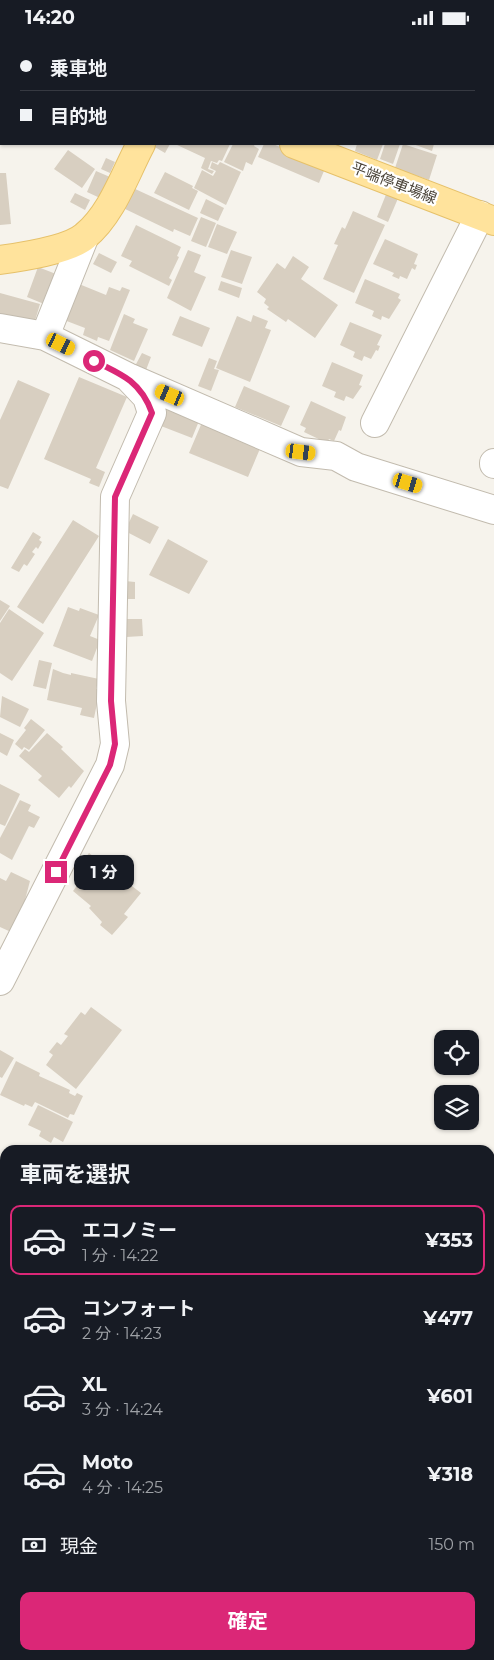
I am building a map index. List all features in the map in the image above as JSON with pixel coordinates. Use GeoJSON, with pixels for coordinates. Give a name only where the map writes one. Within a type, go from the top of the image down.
{"type":"FeatureCollection","features":[{"type":"Feature","properties":{"kind":"main road"},"geometry":{"type":"LineString","coordinates":[[0,260],[46,253],[84,238],[104,215],[140,145]]}},
{"type":"Feature","properties":{"kind":"main road","name":"平端停車場線"},"geometry":{"type":"LineString","coordinates":[[297,145],[487,218]]}},
{"type":"Feature","properties":{"kind":"street"},"geometry":{"type":"LineString","coordinates":[[375,423],[487,218]]}},
{"type":"Feature","properties":{"kind":"street"},"geometry":{"type":"LineString","coordinates":[[45,336],[84,238]]}},
{"type":"Feature","properties":{"kind":"street"},"geometry":{"type":"LineString","coordinates":[[0,328],[45,336],[128,377],[301,452],[336,456],[356,467],[494,510]]}},
{"type":"Feature","properties":{"kind":"street"},"geometry":{"type":"LineString","coordinates":[[0,981],[110,765],[115,744],[111,701],[115,497],[152,413],[147,397],[128,377]]}},
{"type":"Feature","properties":{"kind":"building"},"geometry":{"type":"Polygon","coordinates":[[[154,145],[169,145],[165,153],[154,145]]]}},
{"type":"Feature","properties":{"kind":"building"},"geometry":{"type":"Polygon","coordinates":[[[177,145],[230,145],[222,161],[219,160],[217,163],[211,161],[208,169],[214,171],[212,174],[201,168],[205,158],[177,145]]]}},
{"type":"Feature","properties":{"kind":"building"},"geometry":{"type":"Polygon","coordinates":[[[232,145],[254,145],[259,149],[252,165],[246,162],[243,171],[224,162],[232,145]]]}},
{"type":"Feature","properties":{"kind":"building"},"geometry":{"type":"Polygon","coordinates":[[[264,145],[275,145],[326,166],[319,183],[258,157],[264,145]]]}},
{"type":"Feature","properties":{"kind":"building"},"geometry":{"type":"Polygon","coordinates":[[[357,145],[383,145],[377,160],[355,151],[357,145]]]}},
{"type":"Feature","properties":{"kind":"building"},"geometry":{"type":"Polygon","coordinates":[[[385,145],[400,145],[393,164],[380,159],[385,145]]]}},
{"type":"Feature","properties":{"kind":"building"},"geometry":{"type":"Polygon","coordinates":[[[403,145],[437,155],[429,180],[395,168],[403,145]]]}},
{"type":"Feature","properties":{"kind":"building"},"geometry":{"type":"Polygon","coordinates":[[[416,145],[434,145],[432,151],[416,145]]]}},
{"type":"Feature","properties":{"kind":"building"},"geometry":{"type":"Polygon","coordinates":[[[68,150],[95,169],[82,188],[54,169],[68,150]]]}},
{"type":"Feature","properties":{"kind":"building"},"geometry":{"type":"Polygon","coordinates":[[[106,158],[115,162],[110,173],[101,169],[106,158]]]}},
{"type":"Feature","properties":{"kind":"building"},"geometry":{"type":"Polygon","coordinates":[[[212,162],[218,165],[220,162],[241,172],[226,205],[194,188],[202,170],[213,176],[216,171],[210,168],[212,162]]]}},
{"type":"Feature","properties":{"kind":"building"},"geometry":{"type":"Polygon","coordinates":[[[96,171],[110,177],[100,198],[87,192],[96,171]]]}},
{"type":"Feature","properties":{"kind":"building"},"geometry":{"type":"Polygon","coordinates":[[[165,172],[193,186],[192,188],[198,191],[189,210],[154,193],[165,172]]]}},
{"type":"Feature","properties":{"kind":"building"},"geometry":{"type":"Polygon","coordinates":[[[0,173],[6,173],[11,224],[0,225],[0,173]]]}},
{"type":"Feature","properties":{"kind":"building"},"geometry":{"type":"Polygon","coordinates":[[[133,188],[198,218],[190,236],[174,229],[173,232],[123,208],[133,188]]]}},
{"type":"Feature","properties":{"kind":"building"},"geometry":{"type":"Polygon","coordinates":[[[387,192],[399,196],[388,222],[377,217],[387,192]]]}},
{"type":"Feature","properties":{"kind":"building"},"geometry":{"type":"Polygon","coordinates":[[[75,193],[90,200],[85,210],[70,202],[75,193]]]}},
{"type":"Feature","properties":{"kind":"building"},"geometry":{"type":"Polygon","coordinates":[[[206,199],[224,208],[218,221],[200,213],[206,199]]]}},
{"type":"Feature","properties":{"kind":"building"},"geometry":{"type":"Polygon","coordinates":[[[353,211],[385,225],[354,293],[323,279],[338,245],[334,244],[342,227],[345,229],[353,211]]]}},
{"type":"Feature","properties":{"kind":"building"},"geometry":{"type":"Polygon","coordinates":[[[201,217],[216,223],[206,247],[191,241],[201,217]]]}},
{"type":"Feature","properties":{"kind":"building"},"geometry":{"type":"Polygon","coordinates":[[[217,224],[237,232],[227,254],[208,247],[217,224]]]}},
{"type":"Feature","properties":{"kind":"building"},"geometry":{"type":"Polygon","coordinates":[[[136,225],[181,247],[177,256],[179,257],[169,278],[172,280],[169,286],[129,266],[132,261],[121,256],[136,225]]]}},
{"type":"Feature","properties":{"kind":"building"},"geometry":{"type":"Polygon","coordinates":[[[385,239],[418,254],[414,264],[417,265],[415,270],[412,268],[407,279],[400,276],[399,279],[392,276],[394,273],[373,264],[385,239]]]}},
{"type":"Feature","properties":{"kind":"building"},"geometry":{"type":"Polygon","coordinates":[[[188,250],[201,255],[194,272],[206,277],[191,311],[167,298],[188,250]]]}},
{"type":"Feature","properties":{"kind":"building"},"geometry":{"type":"Polygon","coordinates":[[[231,250],[252,257],[242,284],[221,277],[231,250]]]}},
{"type":"Feature","properties":{"kind":"building"},"geometry":{"type":"Polygon","coordinates":[[[99,253],[117,262],[111,273],[93,264],[99,253]]]}},
{"type":"Feature","properties":{"kind":"building"},"geometry":{"type":"Polygon","coordinates":[[[293,256],[309,267],[301,279],[338,305],[315,338],[288,319],[286,322],[267,309],[269,307],[264,303],[266,299],[257,292],[277,263],[285,269],[293,256]]]}},
{"type":"Feature","properties":{"kind":"building"},"geometry":{"type":"Polygon","coordinates":[[[38,267],[56,274],[44,304],[27,297],[38,267]]]}},
{"type":"Feature","properties":{"kind":"building"},"geometry":{"type":"Polygon","coordinates":[[[365,279],[400,294],[398,298],[401,300],[389,319],[382,316],[381,320],[372,316],[374,311],[355,303],[365,279]]]}},
{"type":"Feature","properties":{"kind":"building"},"geometry":{"type":"Polygon","coordinates":[[[221,281],[242,288],[239,298],[218,290],[221,281]]]}},
{"type":"Feature","properties":{"kind":"building"},"geometry":{"type":"Polygon","coordinates":[[[79,284],[106,295],[109,287],[120,291],[122,287],[130,290],[109,341],[98,337],[97,341],[83,335],[85,328],[64,320],[79,284]]]}},
{"type":"Feature","properties":{"kind":"building"},"geometry":{"type":"Polygon","coordinates":[[[0,293],[40,304],[34,324],[0,315],[0,293]]]}},
{"type":"Feature","properties":{"kind":"building"},"geometry":{"type":"Polygon","coordinates":[[[124,314],[135,319],[133,323],[148,329],[134,361],[110,350],[124,314]]]}},
{"type":"Feature","properties":{"kind":"building"},"geometry":{"type":"Polygon","coordinates":[[[253,315],[268,321],[265,328],[271,330],[250,382],[216,368],[237,316],[251,322],[253,315]]]}},
{"type":"Feature","properties":{"kind":"building"},"geometry":{"type":"Polygon","coordinates":[[[180,316],[210,328],[202,347],[172,335],[180,316]]]}},
{"type":"Feature","properties":{"kind":"building"},"geometry":{"type":"Polygon","coordinates":[[[350,322],[382,335],[377,345],[380,346],[378,351],[376,350],[371,359],[364,356],[362,361],[353,357],[355,352],[340,345],[350,322]]]}},
{"type":"Feature","properties":{"kind":"building"},"geometry":{"type":"Polygon","coordinates":[[[142,353],[151,357],[146,370],[135,366],[142,353]]]}},
{"type":"Feature","properties":{"kind":"building"},"geometry":{"type":"Polygon","coordinates":[[[209,358],[217,361],[214,369],[219,370],[211,391],[198,386],[209,358]]]}},
{"type":"Feature","properties":{"kind":"building"},"geometry":{"type":"Polygon","coordinates":[[[332,362],[363,375],[359,385],[362,386],[353,399],[346,396],[344,401],[334,397],[336,392],[322,386],[332,362]]]}},
{"type":"Feature","properties":{"kind":"building"},"geometry":{"type":"Polygon","coordinates":[[[79,377],[127,397],[96,468],[105,472],[99,487],[89,483],[91,479],[44,459],[79,377]]]}},
{"type":"Feature","properties":{"kind":"building"},"geometry":{"type":"Polygon","coordinates":[[[18,380],[50,394],[8,489],[0,486],[0,420],[18,380]]]}},
{"type":"Feature","properties":{"kind":"building"},"geometry":{"type":"Polygon","coordinates":[[[244,386],[290,406],[281,426],[235,407],[244,386]]]}},
{"type":"Feature","properties":{"kind":"building"},"geometry":{"type":"Polygon","coordinates":[[[311,401],[346,417],[341,431],[339,430],[334,441],[329,439],[327,443],[304,432],[306,428],[300,425],[311,401]]]}},
{"type":"Feature","properties":{"kind":"building"},"geometry":{"type":"Polygon","coordinates":[[[168,408],[199,421],[192,438],[161,426],[168,408]]]}},
{"type":"Feature","properties":{"kind":"building"},"geometry":{"type":"Polygon","coordinates":[[[203,420],[262,444],[248,477],[189,453],[203,420]]]}},
{"type":"Feature","properties":{"kind":"building"},"geometry":{"type":"Polygon","coordinates":[[[133,514],[159,527],[150,544],[125,531],[133,514]]]}},
{"type":"Feature","properties":{"kind":"building"},"geometry":{"type":"Polygon","coordinates":[[[73,520],[99,536],[43,624],[17,607],[73,520]]]}},
{"type":"Feature","properties":{"kind":"building"},"geometry":{"type":"Polygon","coordinates":[[[33,532],[41,537],[39,540],[42,542],[38,549],[36,547],[32,552],[35,554],[27,566],[24,564],[19,572],[11,568],[33,532]]]}},
{"type":"Feature","properties":{"kind":"building"},"geometry":{"type":"Polygon","coordinates":[[[168,539],[208,561],[189,594],[149,575],[168,539]]]}},
{"type":"Feature","properties":{"kind":"building"},"geometry":{"type":"Polygon","coordinates":[[[125,581],[135,582],[135,599],[125,599],[125,581]]]}},
{"type":"Feature","properties":{"kind":"building"},"geometry":{"type":"Polygon","coordinates":[[[0,600],[10,606],[0,621],[0,600]]]}},
{"type":"Feature","properties":{"kind":"building"},"geometry":{"type":"Polygon","coordinates":[[[68,607],[79,611],[80,608],[99,615],[90,636],[100,640],[92,661],[53,646],[68,607]]]}},
{"type":"Feature","properties":{"kind":"building"},"geometry":{"type":"Polygon","coordinates":[[[9,609],[44,633],[12,681],[0,673],[0,623],[9,609]]]}},
{"type":"Feature","properties":{"kind":"building"},"geometry":{"type":"Polygon","coordinates":[[[125,619],[142,619],[143,636],[126,637],[125,619]]]}},
{"type":"Feature","properties":{"kind":"building"},"geometry":{"type":"Polygon","coordinates":[[[39,660],[52,663],[46,689],[33,686],[39,660]]]}},
{"type":"Feature","properties":{"kind":"building"},"geometry":{"type":"Polygon","coordinates":[[[53,669],[71,675],[71,673],[99,679],[96,689],[100,689],[94,718],[80,715],[82,708],[47,700],[53,669]]]}},
{"type":"Feature","properties":{"kind":"building"},"geometry":{"type":"Polygon","coordinates":[[[2,696],[29,709],[20,727],[0,717],[2,696]]]}},
{"type":"Feature","properties":{"kind":"building"},"geometry":{"type":"Polygon","coordinates":[[[31,719],[45,730],[29,750],[24,747],[22,750],[15,744],[26,730],[24,728],[31,719]]]}},
{"type":"Feature","properties":{"kind":"building"},"geometry":{"type":"Polygon","coordinates":[[[0,733],[14,740],[7,756],[0,752],[0,733]]]}},
{"type":"Feature","properties":{"kind":"building"},"geometry":{"type":"Polygon","coordinates":[[[47,733],[63,747],[61,749],[84,771],[71,788],[69,786],[59,798],[38,780],[42,776],[19,756],[25,749],[29,752],[47,733]]]}},
{"type":"Feature","properties":{"kind":"building"},"geometry":{"type":"Polygon","coordinates":[[[0,784],[20,794],[5,826],[0,824],[0,784]]]}},
{"type":"Feature","properties":{"kind":"building"},"geometry":{"type":"Polygon","coordinates":[[[20,800],[31,805],[28,811],[40,817],[34,828],[29,826],[12,860],[0,853],[0,838],[20,800]]]}},
{"type":"Feature","properties":{"kind":"building"},"geometry":{"type":"Polygon","coordinates":[[[89,853],[141,893],[124,914],[128,917],[112,935],[100,925],[102,922],[89,908],[91,906],[73,891],[85,875],[77,869],[89,853]]]}},
{"type":"Feature","properties":{"kind":"building"},"geometry":{"type":"Polygon","coordinates":[[[11,872],[30,881],[25,900],[29,902],[11,932],[0,927],[0,878],[6,881],[11,872]]]}},
{"type":"Feature","properties":{"kind":"building"},"geometry":{"type":"Polygon","coordinates":[[[91,1007],[122,1030],[76,1089],[46,1065],[53,1055],[49,1052],[57,1042],[61,1045],[68,1036],[64,1034],[81,1012],[85,1015],[91,1007]]]}},
{"type":"Feature","properties":{"kind":"building"},"geometry":{"type":"Polygon","coordinates":[[[0,1050],[14,1058],[2,1078],[0,1077],[0,1050]]]}},
{"type":"Feature","properties":{"kind":"building"},"geometry":{"type":"Polygon","coordinates":[[[16,1061],[40,1073],[39,1076],[70,1090],[69,1093],[75,1096],[77,1093],[83,1096],[74,1115],[70,1114],[68,1118],[35,1102],[32,1107],[25,1104],[24,1106],[0,1095],[16,1061]]]}},
{"type":"Feature","properties":{"kind":"building"},"geometry":{"type":"Polygon","coordinates":[[[38,1105],[73,1122],[63,1142],[54,1137],[51,1143],[39,1136],[41,1131],[28,1125],[38,1105]]]}},
{"type":"Feature","properties":{"kind":"route"},"geometry":{"type":"LineString","coordinates":[[56,872],[110,765],[115,744],[111,701],[115,497],[152,413],[147,397],[128,377],[94,361]]}}]}
